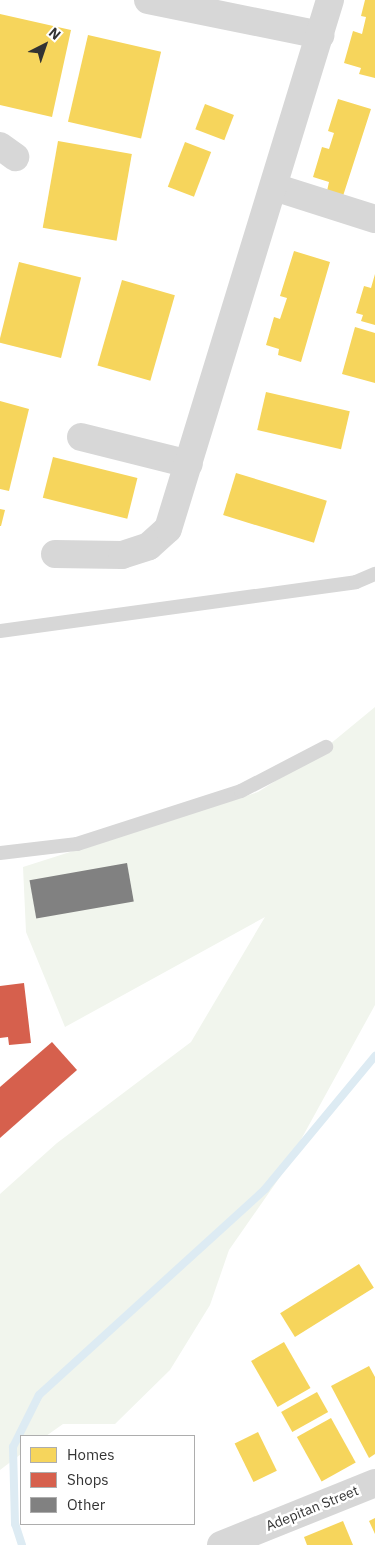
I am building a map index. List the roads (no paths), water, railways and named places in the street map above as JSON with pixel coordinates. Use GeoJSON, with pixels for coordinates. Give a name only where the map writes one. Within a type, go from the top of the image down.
{"type":"FeatureCollection","features":[{"type":"Feature","properties":{"kind":"street"},"geometry":{"type":"LineString","coordinates":[[148,0],[320,35]]}},
{"type":"Feature","properties":{"kind":"street"},"geometry":{"type":"LineString","coordinates":[[55,554],[122,555],[149,546],[168,529],[274,188],[330,0]]}},
{"type":"Feature","properties":{"kind":"street"},"geometry":{"type":"LineString","coordinates":[[274,188],[375,219]]}},
{"type":"Feature","properties":{"kind":"street"},"geometry":{"type":"LineString","coordinates":[[81,437],[189,464]]}},
{"type":"Feature","properties":{"kind":"street","name":"Adepitan Street"},"geometry":{"type":"LineString","coordinates":[[221,1545],[375,1483]]}},
{"type":"Feature","properties":{"kind":"lane"},"geometry":{"type":"LineString","coordinates":[[0,631],[356,582],[375,574]]}},
{"type":"Feature","properties":{"kind":"lane"},"geometry":{"type":"LineString","coordinates":[[0,853],[77,844],[241,792],[326,748]]}},
{"type":"Feature","properties":{"kind":"waterway"},"geometry":{"type":"LineString","coordinates":[[22,1545],[15,1524],[13,1447],[39,1395],[265,1189],[375,1056]]}}]}
